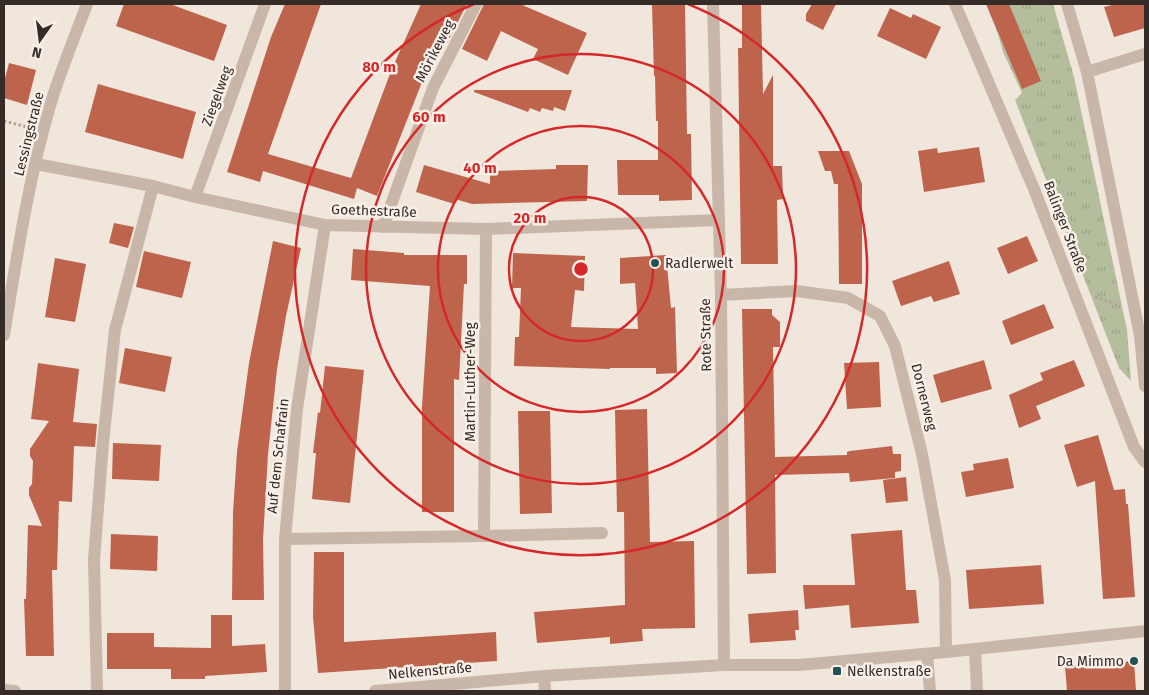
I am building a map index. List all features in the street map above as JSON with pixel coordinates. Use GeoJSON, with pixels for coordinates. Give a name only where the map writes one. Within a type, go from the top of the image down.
{"type":"FeatureCollection","features":[{"type":"Feature","properties":{"kind":"street","name":"Lessingstraße"},"geometry":{"type":"LineString","coordinates":[[4,335],[16,262],[36,164],[54,94],[87,4]]}},
{"type":"Feature","properties":{"kind":"street","name":"Ziegelweg"},"geometry":{"type":"LineString","coordinates":[[195,197],[265,4]]}},
{"type":"Feature","properties":{"kind":"street","name":"Mörikeweg"},"geometry":{"type":"LineString","coordinates":[[383,226],[433,88],[476,4]]}},
{"type":"Feature","properties":{"kind":"street","name":"Rote Straße"},"geometry":{"type":"LineString","coordinates":[[713,4],[721,295],[724,665]]}},
{"type":"Feature","properties":{"kind":"street"},"geometry":{"type":"LineString","coordinates":[[1066,4],[1087,72],[1135,311],[1143,336],[1145,386]]}},
{"type":"Feature","properties":{"kind":"street","name":"Balinger Straße"},"geometry":{"type":"LineString","coordinates":[[953,5],[1034,189],[1134,448],[1145,462]]}},
{"type":"Feature","properties":{"kind":"street"},"geometry":{"type":"LineString","coordinates":[[1087,72],[1145,54]]}},
{"type":"Feature","properties":{"kind":"street","name":"Goethestraße"},"geometry":{"type":"LineString","coordinates":[[36,164],[153,186],[325,225],[486,228],[718,220]]}},
{"type":"Feature","properties":{"kind":"street"},"geometry":{"type":"LineString","coordinates":[[97,691],[94,560],[115,330],[153,186]]}},
{"type":"Feature","properties":{"kind":"street","name":"Auf dem Schafrain"},"geometry":{"type":"LineString","coordinates":[[285,691],[285,539],[296,409],[325,225]]}},
{"type":"Feature","properties":{"kind":"street","name":"Martin-Luther-Weg"},"geometry":{"type":"LineString","coordinates":[[484,536],[486,228]]}},
{"type":"Feature","properties":{"kind":"street","name":"Dornerweg"},"geometry":{"type":"LineString","coordinates":[[721,295],[796,291],[848,298],[880,316],[895,346],[922,454],[945,580],[946,652]]}},
{"type":"Feature","properties":{"kind":"street"},"geometry":{"type":"LineString","coordinates":[[285,539],[602,533]]}},
{"type":"Feature","properties":{"kind":"street","name":"Nelkenstraße"},"geometry":{"type":"LineString","coordinates":[[374,691],[427,688],[544,676],[724,665],[799,665],[927,654],[1145,631]]}},
{"type":"Feature","properties":{"kind":"street"},"geometry":{"type":"LineString","coordinates":[[975,649],[977,691]]}},
{"type":"Feature","properties":{"kind":"street"},"geometry":{"type":"LineString","coordinates":[[927,654],[930,691]]}},
{"type":"Feature","properties":{"kind":"street"},"geometry":{"type":"LineString","coordinates":[[544,676],[545,691]]}},
{"type":"Feature","properties":{"kind":"street"},"geometry":{"type":"LineString","coordinates":[[4,690],[15,691]]}},
{"type":"Feature","properties":{"kind":"path"},"geometry":{"type":"LineString","coordinates":[[4,121],[12,124]]}},
{"type":"Feature","properties":{"kind":"path"},"geometry":{"type":"LineString","coordinates":[[1073,290],[1135,311]]}},
{"type":"Feature","properties":{"kind":"green space"},"geometry":{"type":"Polygon","coordinates":[[[986,4],[1053,4],[1074,77],[1127,330],[1131,381],[1119,368],[1015,100],[1022,93],[1003,52],[986,4]]]}},
{"type":"Feature","properties":{"kind":"building"},"geometry":{"type":"Polygon","coordinates":[[[124,4],[170,4],[227,25],[214,61],[116,26],[124,4]]]}},
{"type":"Feature","properties":{"kind":"building"},"geometry":{"type":"Polygon","coordinates":[[[285,4],[321,4],[268,154],[351,178],[391,71],[421,4],[467,4],[447,43],[439,39],[377,196],[357,188],[354,199],[263,171],[260,182],[227,172],[271,37],[285,4]]]}},
{"type":"Feature","properties":{"kind":"building"},"geometry":{"type":"Polygon","coordinates":[[[484,4],[520,4],[587,33],[568,75],[533,59],[538,49],[501,31],[487,61],[462,49],[484,4]]]}},
{"type":"Feature","properties":{"kind":"building"},"geometry":{"type":"Polygon","coordinates":[[[652,4],[685,4],[687,134],[691,134],[692,200],[659,201],[659,195],[618,195],[617,160],[658,160],[652,4]]]}},
{"type":"Feature","properties":{"kind":"building"},"geometry":{"type":"Polygon","coordinates":[[[812,4],[836,4],[823,30],[806,21],[806,14],[812,4]]]}},
{"type":"Feature","properties":{"kind":"building"},"geometry":{"type":"Polygon","coordinates":[[[986,4],[1009,4],[1041,81],[1022,89],[986,4]]]}},
{"type":"Feature","properties":{"kind":"building"},"geometry":{"type":"Polygon","coordinates":[[[1116,4],[1145,4],[1145,28],[1114,37],[1104,7],[1116,4]]]}},
{"type":"Feature","properties":{"kind":"building"},"geometry":{"type":"Polygon","coordinates":[[[742,5],[761,5],[763,94],[773,75],[773,166],[782,166],[783,199],[777,200],[778,264],[741,264],[738,48],[742,48],[742,5]]]}},
{"type":"Feature","properties":{"kind":"building"},"geometry":{"type":"Polygon","coordinates":[[[890,8],[911,18],[913,14],[941,27],[926,59],[877,36],[890,8]]]}},
{"type":"Feature","properties":{"kind":"building"},"geometry":{"type":"Polygon","coordinates":[[[9,63],[36,70],[27,105],[4,98],[4,82],[9,63]]]}},
{"type":"Feature","properties":{"kind":"building"},"geometry":{"type":"Polygon","coordinates":[[[98,84],[196,112],[183,159],[85,132],[98,84]]]}},
{"type":"Feature","properties":{"kind":"building"},"geometry":{"type":"Polygon","coordinates":[[[474,90],[572,90],[565,111],[554,107],[553,111],[542,108],[540,112],[530,108],[528,112],[474,92],[474,90]]]}},
{"type":"Feature","properties":{"kind":"building"},"geometry":{"type":"Polygon","coordinates":[[[979,147],[985,182],[924,192],[918,151],[937,148],[938,153],[979,147]]]}},
{"type":"Feature","properties":{"kind":"building"},"geometry":{"type":"Polygon","coordinates":[[[818,151],[849,151],[862,184],[862,284],[839,284],[838,184],[834,184],[831,171],[825,171],[818,151]]]}},
{"type":"Feature","properties":{"kind":"building"},"geometry":{"type":"Polygon","coordinates":[[[424,165],[490,184],[490,171],[556,169],[556,165],[588,165],[587,201],[472,204],[455,199],[454,204],[416,192],[424,165]]]}},
{"type":"Feature","properties":{"kind":"building"},"geometry":{"type":"Polygon","coordinates":[[[114,223],[134,227],[128,248],[109,243],[114,223]]]}},
{"type":"Feature","properties":{"kind":"building"},"geometry":{"type":"Polygon","coordinates":[[[1027,236],[1038,261],[1008,274],[997,248],[1027,236]]]}},
{"type":"Feature","properties":{"kind":"building"},"geometry":{"type":"Polygon","coordinates":[[[273,241],[301,248],[277,369],[268,454],[263,540],[264,600],[232,600],[233,512],[237,452],[249,363],[273,241]]]}},
{"type":"Feature","properties":{"kind":"building"},"geometry":{"type":"Polygon","coordinates":[[[353,249],[404,253],[404,255],[467,255],[467,284],[464,284],[459,380],[454,379],[454,512],[422,512],[422,406],[430,286],[351,280],[353,249]]]}},
{"type":"Feature","properties":{"kind":"building"},"geometry":{"type":"Polygon","coordinates":[[[144,251],[191,262],[182,298],[136,287],[144,251]]]}},
{"type":"Feature","properties":{"kind":"building"},"geometry":{"type":"Polygon","coordinates":[[[513,253],[585,256],[584,291],[575,290],[571,327],[638,329],[635,283],[620,284],[620,258],[666,255],[671,308],[675,307],[677,373],[656,374],[656,368],[610,369],[514,366],[515,337],[519,337],[521,288],[512,288],[513,253]]]}},
{"type":"Feature","properties":{"kind":"building"},"geometry":{"type":"Polygon","coordinates":[[[55,258],[86,264],[75,322],[45,317],[55,258]]]}},
{"type":"Feature","properties":{"kind":"building"},"geometry":{"type":"Polygon","coordinates":[[[949,261],[960,294],[934,302],[931,296],[901,306],[892,281],[949,261]]]}},
{"type":"Feature","properties":{"kind":"building"},"geometry":{"type":"Polygon","coordinates":[[[1044,304],[1054,328],[1011,345],[1002,321],[1044,304]]]}},
{"type":"Feature","properties":{"kind":"building"},"geometry":{"type":"Polygon","coordinates":[[[742,309],[772,309],[772,315],[780,322],[780,347],[773,347],[775,457],[847,455],[847,452],[850,451],[892,446],[893,454],[901,454],[901,471],[895,472],[895,478],[850,482],[849,473],[775,475],[776,573],[747,574],[742,309]]]}},
{"type":"Feature","properties":{"kind":"building"},"geometry":{"type":"Polygon","coordinates":[[[125,348],[172,357],[165,392],[119,383],[125,348]]]}},
{"type":"Feature","properties":{"kind":"building"},"geometry":{"type":"Polygon","coordinates":[[[984,360],[992,389],[941,403],[933,375],[984,360]]]}},
{"type":"Feature","properties":{"kind":"building"},"geometry":{"type":"Polygon","coordinates":[[[1074,360],[1085,386],[1036,406],[1041,419],[1019,428],[1009,395],[1043,380],[1040,373],[1074,360]]]}},
{"type":"Feature","properties":{"kind":"building"},"geometry":{"type":"Polygon","coordinates":[[[879,362],[881,407],[847,409],[844,363],[879,362]]]}},
{"type":"Feature","properties":{"kind":"building"},"geometry":{"type":"Polygon","coordinates":[[[38,363],[79,369],[73,422],[97,424],[95,447],[74,446],[72,502],[59,501],[57,570],[52,570],[54,656],[26,656],[24,599],[26,599],[28,525],[42,526],[29,495],[29,488],[32,484],[33,461],[30,456],[30,449],[49,421],[31,419],[38,363]]]}},
{"type":"Feature","properties":{"kind":"building"},"geometry":{"type":"Polygon","coordinates":[[[325,366],[364,370],[350,503],[312,499],[316,453],[313,453],[325,366]]]}},
{"type":"Feature","properties":{"kind":"building"},"geometry":{"type":"Polygon","coordinates":[[[647,409],[650,542],[694,541],[695,628],[642,629],[643,641],[610,644],[610,637],[537,643],[534,612],[625,605],[624,512],[617,512],[615,410],[647,409]]]}},
{"type":"Feature","properties":{"kind":"building"},"geometry":{"type":"Polygon","coordinates":[[[518,411],[550,411],[552,513],[520,514],[518,411]]]}},
{"type":"Feature","properties":{"kind":"building"},"geometry":{"type":"Polygon","coordinates":[[[1098,435],[1114,490],[1125,489],[1126,504],[1128,504],[1135,597],[1103,599],[1095,481],[1077,487],[1064,445],[1098,435]]]}},
{"type":"Feature","properties":{"kind":"building"},"geometry":{"type":"Polygon","coordinates":[[[113,443],[161,445],[159,481],[112,479],[113,443]]]}},
{"type":"Feature","properties":{"kind":"building"},"geometry":{"type":"Polygon","coordinates":[[[1008,458],[1014,488],[966,497],[961,472],[974,470],[973,464],[1008,458]]]}},
{"type":"Feature","properties":{"kind":"building"},"geometry":{"type":"Polygon","coordinates":[[[906,477],[908,501],[886,503],[883,480],[906,477]]]}},
{"type":"Feature","properties":{"kind":"building"},"geometry":{"type":"Polygon","coordinates":[[[902,530],[906,590],[916,590],[919,623],[851,628],[849,605],[805,609],[803,585],[855,585],[851,534],[902,530]]]}},
{"type":"Feature","properties":{"kind":"building"},"geometry":{"type":"Polygon","coordinates":[[[111,534],[158,536],[157,571],[110,569],[111,534]]]}},
{"type":"Feature","properties":{"kind":"building"},"geometry":{"type":"Polygon","coordinates":[[[314,552],[344,552],[344,642],[496,632],[497,661],[318,673],[313,617],[314,552]]]}},
{"type":"Feature","properties":{"kind":"building"},"geometry":{"type":"Polygon","coordinates":[[[1041,565],[1044,604],[969,609],[966,570],[1041,565]]]}},
{"type":"Feature","properties":{"kind":"building"},"geometry":{"type":"Polygon","coordinates":[[[798,610],[799,630],[795,630],[796,640],[750,643],[748,614],[798,610]]]}},
{"type":"Feature","properties":{"kind":"building"},"geometry":{"type":"Polygon","coordinates":[[[211,615],[232,615],[232,646],[265,644],[267,672],[205,676],[205,679],[171,679],[171,669],[107,669],[107,633],[154,633],[154,647],[211,648],[211,615]]]}},
{"type":"Feature","properties":{"kind":"building"},"geometry":{"type":"Polygon","coordinates":[[[1134,661],[1136,691],[1067,691],[1065,666],[1134,661]]]}},
{"type":"Feature","properties":{"kind":"place","name":"Radlerwelt"},"geometry":{"type":"Point","coordinates":[655,263]}},
{"type":"Feature","properties":{"kind":"place","name":"Da Mimmo"},"geometry":{"type":"Point","coordinates":[1134,661]}},
{"type":"Feature","properties":{"kind":"place","name":"Nelkenstraße"},"geometry":{"type":"Point","coordinates":[837,671]}}]}
